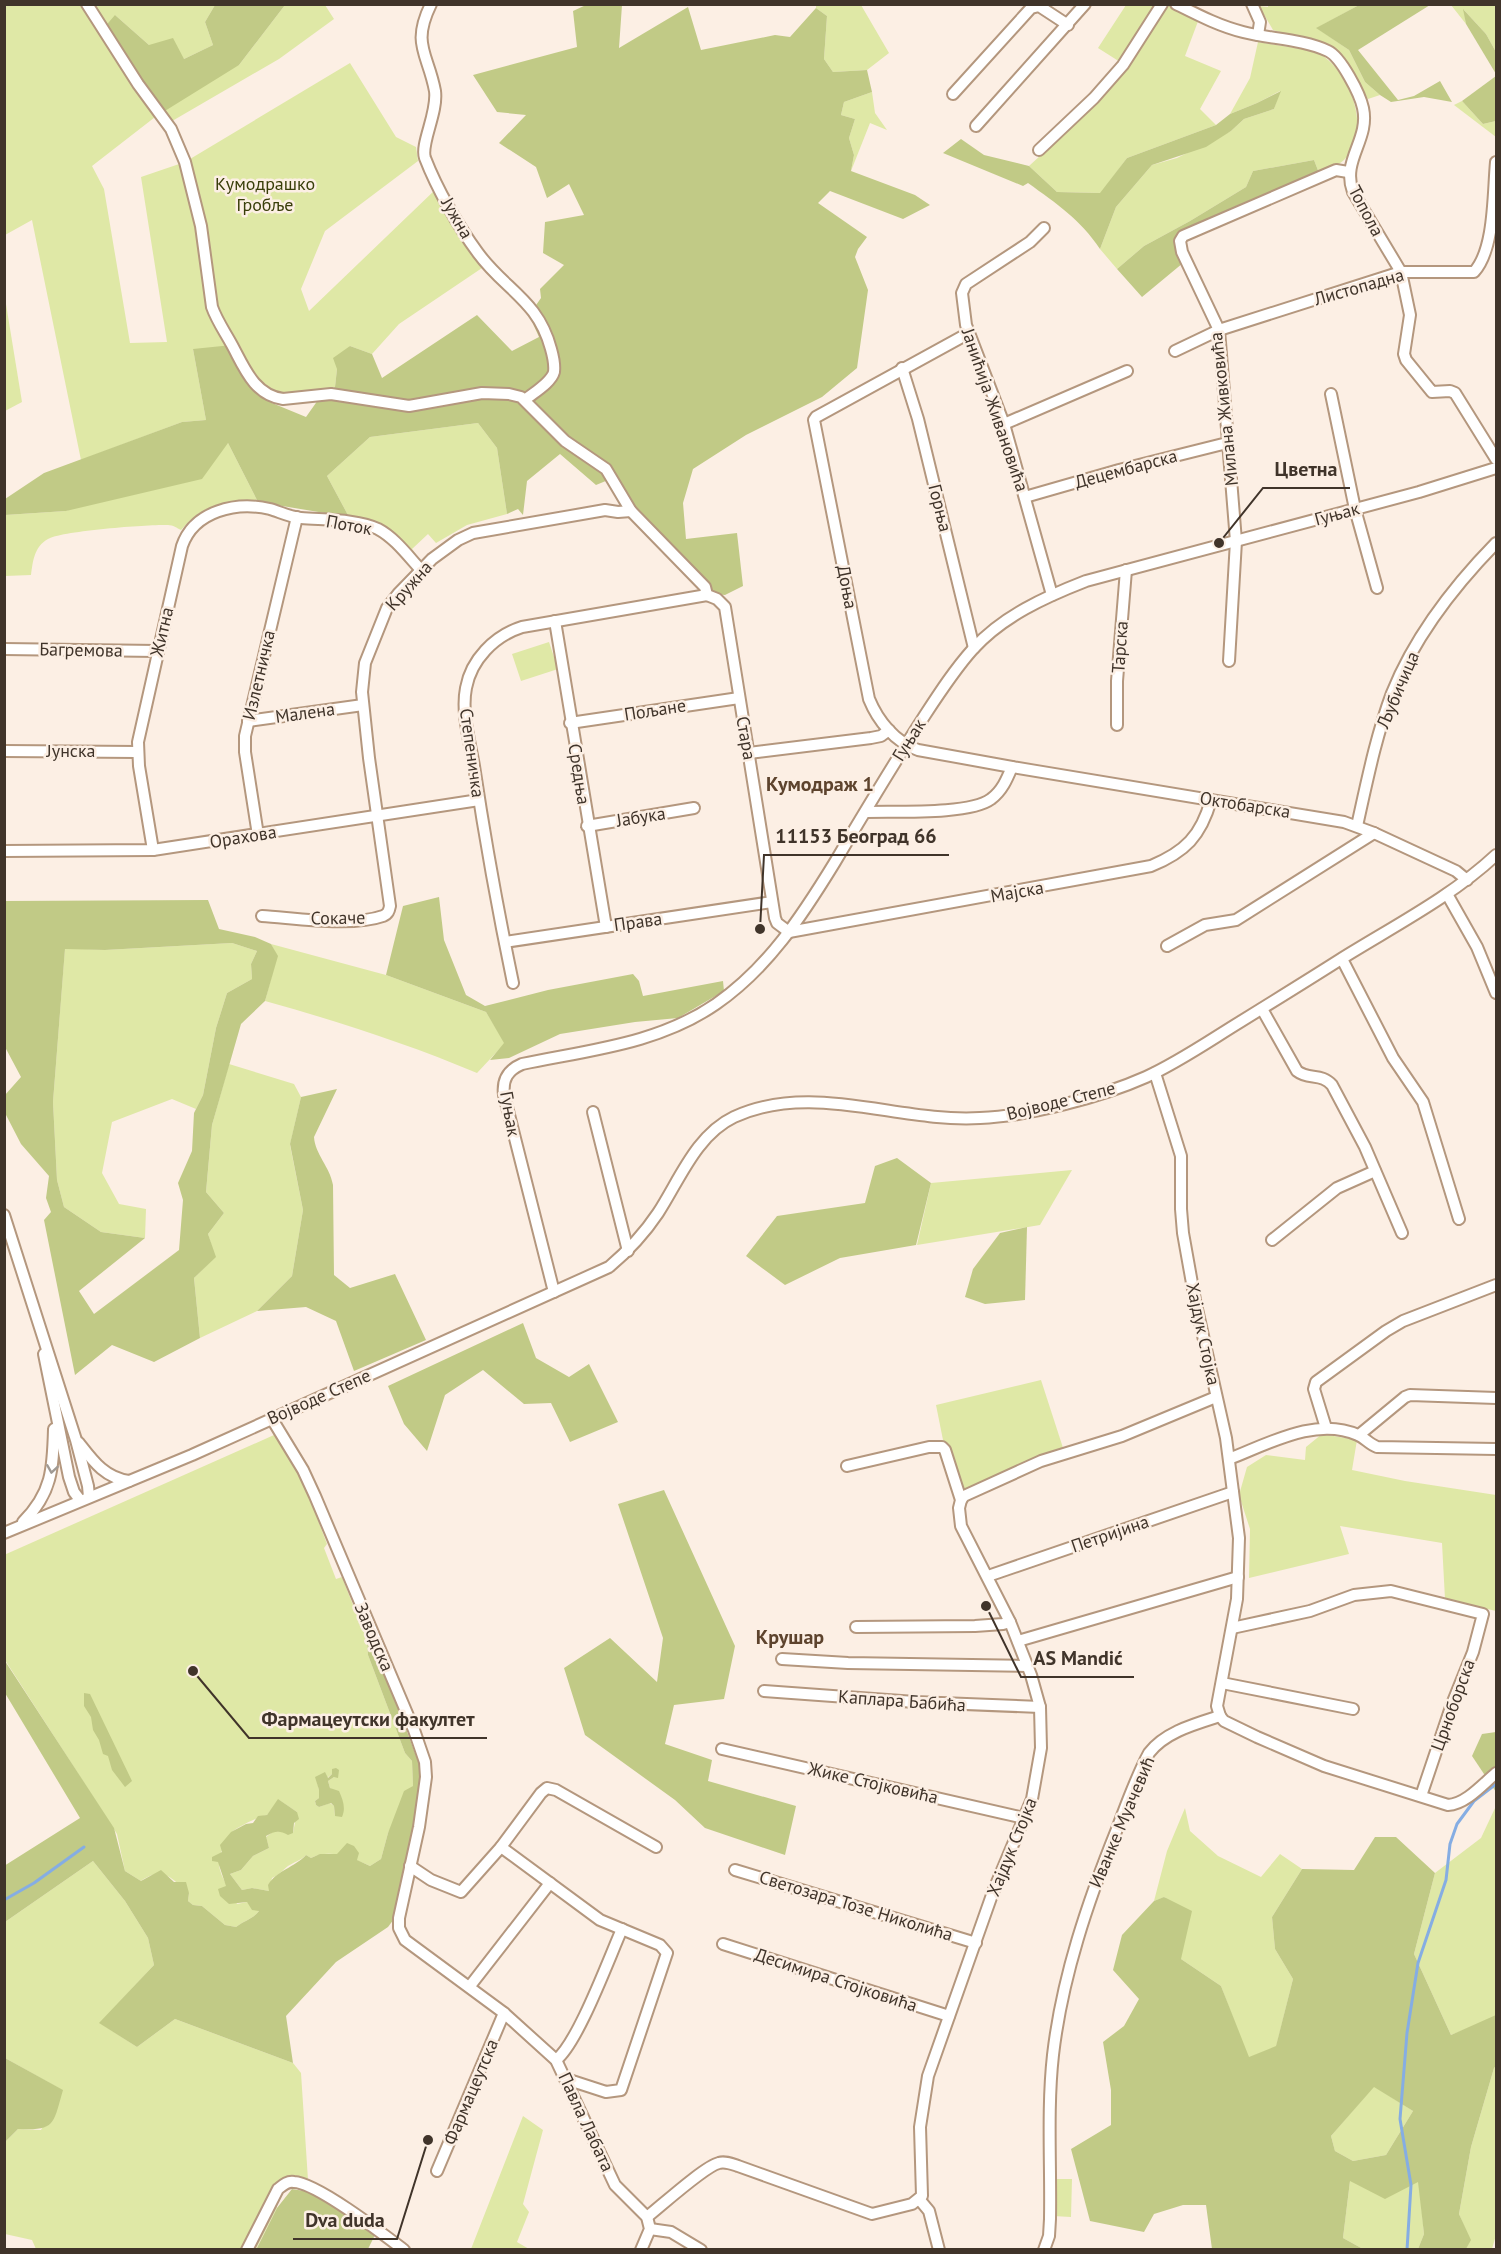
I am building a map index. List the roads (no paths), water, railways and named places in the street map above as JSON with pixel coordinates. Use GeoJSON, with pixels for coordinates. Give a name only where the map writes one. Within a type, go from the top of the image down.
{"type":"FeatureCollection","features":[{"type":"Feature","properties":{"kind":"street"},"geometry":{"type":"LineString","coordinates":[[87,4],[138,84],[171,129],[185,162],[201,226],[212,307],[218,323],[249,378],[276,398],[332,394],[408,406],[482,393],[517,396],[525,400],[565,441],[606,469],[631,511],[705,587],[707,595]]}},
{"type":"Feature","properties":{"kind":"street","name":"Јужна"},"geometry":{"type":"LineString","coordinates":[[431,4],[424,17],[420,38],[435,92],[424,155],[451,210],[479,255],[536,313],[544,327],[554,358],[554,372],[550,379],[525,400]]}},
{"type":"Feature","properties":{"kind":"street"},"geometry":{"type":"LineString","coordinates":[[976,126],[1085,4]]}},
{"type":"Feature","properties":{"kind":"street"},"geometry":{"type":"LineString","coordinates":[[1039,150],[1094,98],[1124,65],[1162,4]]}},
{"type":"Feature","properties":{"kind":"street","name":"Топола"},"geometry":{"type":"LineString","coordinates":[[1176,4],[1211,21],[1258,35],[1328,51],[1339,61],[1359,96],[1364,117],[1363,133],[1348,172],[1353,192],[1401,272],[1410,315],[1404,349],[1406,360],[1432,392],[1455,393],[1497,459]]}},
{"type":"Feature","properties":{"kind":"street"},"geometry":{"type":"LineString","coordinates":[[1252,4],[1260,22],[1258,35]]}},
{"type":"Feature","properties":{"kind":"street"},"geometry":{"type":"LineString","coordinates":[[953,94],[1031,8],[1039,6],[1068,25]]}},
{"type":"Feature","properties":{"kind":"street","name":"Листопадна"},"geometry":{"type":"LineString","coordinates":[[1175,351],[1219,330],[1401,272],[1474,272],[1479,266],[1488,242],[1496,162]]}},
{"type":"Feature","properties":{"kind":"street","name":"Милана Живковића"},"geometry":{"type":"LineString","coordinates":[[1230,661],[1236,541],[1219,330],[1182,252],[1180,241],[1184,236],[1336,170],[1348,172]]}},
{"type":"Feature","properties":{"kind":"street","name":"Јанићија Живановића"},"geometry":{"type":"LineString","coordinates":[[1044,228],[1030,242],[963,286],[962,293],[964,316],[969,333],[1004,424],[1052,595]]}},
{"type":"Feature","properties":{"kind":"street"},"geometry":{"type":"LineString","coordinates":[[902,368],[969,333]]}},
{"type":"Feature","properties":{"kind":"street","name":"Доња"},"geometry":{"type":"LineString","coordinates":[[902,368],[816,417],[815,425],[869,699],[877,717],[906,744]]}},
{"type":"Feature","properties":{"kind":"street","name":"Горња"},"geometry":{"type":"LineString","coordinates":[[902,368],[918,418],[974,648]]}},
{"type":"Feature","properties":{"kind":"street"},"geometry":{"type":"LineString","coordinates":[[1004,424],[1127,371]]}},
{"type":"Feature","properties":{"kind":"street"},"geometry":{"type":"LineString","coordinates":[[1331,394],[1355,509],[1377,588]]}},
{"type":"Feature","properties":{"kind":"street","name":"Децембарска"},"geometry":{"type":"LineString","coordinates":[[1025,497],[1119,470],[1227,443]]}},
{"type":"Feature","properties":{"kind":"street","name":"Гуњак"},"geometry":{"type":"LineString","coordinates":[[554,1292],[504,1095],[505,1078],[508,1073],[522,1064],[622,1045],[673,1028],[716,1004],[742,983],[762,964],[808,906],[906,744],[948,681],[974,648],[995,629],[1019,612],[1086,581],[1419,492],[1497,468]]}},
{"type":"Feature","properties":{"kind":"street","name":"Житна"},"geometry":{"type":"LineString","coordinates":[[153,850],[137,752],[138,742],[157,651],[182,546],[188,530],[212,514],[235,507],[271,510],[297,518]]}},
{"type":"Feature","properties":{"kind":"street","name":"Кружна"},"geometry":{"type":"LineString","coordinates":[[378,816],[363,705],[364,670],[381,620],[392,600],[444,550],[473,533],[605,510],[631,511]]}},
{"type":"Feature","properties":{"kind":"street","name":"Поток"},"geometry":{"type":"LineString","coordinates":[[297,518],[372,526],[395,542],[421,570]]}},
{"type":"Feature","properties":{"kind":"street","name":"Излетничка"},"geometry":{"type":"LineString","coordinates":[[258,835],[245,752],[245,735],[297,518]]}},
{"type":"Feature","properties":{"kind":"street","name":"Љубичица"},"geometry":{"type":"LineString","coordinates":[[1357,826],[1376,741],[1392,693],[1407,661],[1462,578],[1497,543]]}},
{"type":"Feature","properties":{"kind":"street","name":"Тарска"},"geometry":{"type":"LineString","coordinates":[[1117,725],[1126,570]]}},
{"type":"Feature","properties":{"kind":"street","name":"Стара"},"geometry":{"type":"LineString","coordinates":[[707,595],[721,602],[726,609],[772,902],[777,923],[789,932]]}},
{"type":"Feature","properties":{"kind":"street","name":"Степеничка"},"geometry":{"type":"LineString","coordinates":[[513,983],[479,800],[466,715],[465,696],[469,677],[480,657],[504,635],[522,627],[707,595]]}},
{"type":"Feature","properties":{"kind":"street","name":"Средња"},"geometry":{"type":"LineString","coordinates":[[555,621],[570,723],[606,927]]}},
{"type":"Feature","properties":{"kind":"street","name":"Багремова"},"geometry":{"type":"LineString","coordinates":[[4,649],[157,651]]}},
{"type":"Feature","properties":{"kind":"street","name":"Пољане"},"geometry":{"type":"LineString","coordinates":[[570,723],[739,698]]}},
{"type":"Feature","properties":{"kind":"street","name":"Малена"},"geometry":{"type":"LineString","coordinates":[[248,721],[363,705]]}},
{"type":"Feature","properties":{"kind":"street","name":"Гуњак"},"geometry":{"type":"LineString","coordinates":[[749,753],[871,738],[881,736],[889,730]]}},
{"type":"Feature","properties":{"kind":"street","name":"Октобарска"},"geometry":{"type":"LineString","coordinates":[[906,744],[918,750],[1012,767],[1344,822],[1374,833],[1456,871],[1467,880]]}},
{"type":"Feature","properties":{"kind":"street","name":"Јунска"},"geometry":{"type":"LineString","coordinates":[[4,751],[137,752]]}},
{"type":"Feature","properties":{"kind":"street"},"geometry":{"type":"LineString","coordinates":[[866,812],[931,811],[978,805],[992,798],[1001,788],[1012,767]]}},
{"type":"Feature","properties":{"kind":"street","name":"Орахова"},"geometry":{"type":"LineString","coordinates":[[4,851],[153,850],[479,800]]}},
{"type":"Feature","properties":{"kind":"street","name":"Мајска"},"geometry":{"type":"LineString","coordinates":[[789,932],[1151,866],[1187,846],[1206,818],[1211,800]]}},
{"type":"Feature","properties":{"kind":"street","name":"Јабука"},"geometry":{"type":"LineString","coordinates":[[588,825],[694,808]]}},
{"type":"Feature","properties":{"kind":"street","name":"Сокаче"},"geometry":{"type":"LineString","coordinates":[[262,916],[352,921],[386,914],[390,906],[378,816]]}},
{"type":"Feature","properties":{"kind":"street"},"geometry":{"type":"LineString","coordinates":[[1167,946],[1205,925],[1236,920],[1374,833]]}},
{"type":"Feature","properties":{"kind":"street","name":"Војводе Степе"},"geometry":{"type":"LineString","coordinates":[[4,1533],[272,1419],[609,1267],[628,1251],[658,1213],[707,1137],[725,1122],[749,1111],[789,1103],[811,1102],[939,1118],[988,1118],[1034,1111],[1132,1082],[1181,1059],[1447,894],[1497,855]]}},
{"type":"Feature","properties":{"kind":"street"},"geometry":{"type":"LineString","coordinates":[[1447,894],[1477,947],[1497,993]]}},
{"type":"Feature","properties":{"kind":"street","name":"Права"},"geometry":{"type":"LineString","coordinates":[[505,942],[772,902]]}},
{"type":"Feature","properties":{"kind":"street"},"geometry":{"type":"LineString","coordinates":[[1342,959],[1393,1058],[1423,1102],[1459,1219]]}},
{"type":"Feature","properties":{"kind":"street"},"geometry":{"type":"LineString","coordinates":[[1262,1009],[1297,1071],[1303,1075],[1324,1078],[1332,1085],[1375,1171],[1402,1233]]}},
{"type":"Feature","properties":{"kind":"street","name":"Хајдук Стојка"},"geometry":{"type":"LineString","coordinates":[[939,2250],[929,2211],[919,2199],[922,2191],[919,2156],[923,2098],[928,2076],[993,1892],[1032,1799],[1040,1761],[1040,1707],[1010,1622],[961,1526],[959,1508],[961,1500],[964,1496],[1041,1461],[1122,1436],[1216,1396],[1183,1233],[1180,1209],[1181,1156],[1155,1073]]}},
{"type":"Feature","properties":{"kind":"street"},"geometry":{"type":"LineString","coordinates":[[593,1112],[628,1251]]}},
{"type":"Feature","properties":{"kind":"street"},"geometry":{"type":"LineString","coordinates":[[1272,1239],[1337,1188],[1375,1171]]}},
{"type":"Feature","properties":{"kind":"street"},"geometry":{"type":"LineString","coordinates":[[4,1215],[34,1304],[76,1440],[88,1486],[85,1499],[74,1492],[69,1477],[34,1304]]}},
{"type":"Feature","properties":{"kind":"street"},"geometry":{"type":"LineString","coordinates":[[1326,1428],[1314,1389],[1316,1382],[1403,1321],[1497,1285]]}},
{"type":"Feature","properties":{"kind":"street"},"geometry":{"type":"LineString","coordinates":[[1359,1435],[1410,1395],[1497,1398]]}},
{"type":"Feature","properties":{"kind":"street"},"geometry":{"type":"LineString","coordinates":[[1216,1396],[1229,1459],[1239,1538],[1238,1577],[1232,1628],[1218,1706],[1220,1716],[1224,1721],[1257,1737],[1324,1766],[1443,1804],[1454,1805],[1497,1773]]}},
{"type":"Feature","properties":{"kind":"street"},"geometry":{"type":"LineString","coordinates":[[19,1526],[40,1504],[50,1480],[53,1469],[54,1411]]}},
{"type":"Feature","properties":{"kind":"street","name":"Заводска"},"geometry":{"type":"LineString","coordinates":[[272,1419],[303,1470],[315,1496],[414,1730],[424,1759],[425,1788],[399,1918]]}},
{"type":"Feature","properties":{"kind":"street"},"geometry":{"type":"LineString","coordinates":[[1229,1459],[1300,1432],[1326,1428],[1359,1435],[1369,1444],[1377,1447],[1497,1449]]}},
{"type":"Feature","properties":{"kind":"street"},"geometry":{"type":"LineString","coordinates":[[76,1440],[105,1473],[118,1480],[129,1481]]}},
{"type":"Feature","properties":{"kind":"street","name":"Хајдук Стојка"},"geometry":{"type":"LineString","coordinates":[[847,1466],[929,1447],[942,1447],[945,1450],[961,1500]]}},
{"type":"Feature","properties":{"kind":"street","name":"Петријина"},"geometry":{"type":"LineString","coordinates":[[988,1576],[1233,1492]]}},
{"type":"Feature","properties":{"kind":"street"},"geometry":{"type":"LineString","coordinates":[[1018,1641],[1238,1577]]}},
{"type":"Feature","properties":{"kind":"street","name":"Црноборска"},"geometry":{"type":"LineString","coordinates":[[1232,1628],[1310,1611],[1354,1595],[1390,1591],[1483,1614],[1473,1652],[1421,1796]]}},
{"type":"Feature","properties":{"kind":"street"},"geometry":{"type":"LineString","coordinates":[[856,1627],[975,1626],[1010,1622]]}},
{"type":"Feature","properties":{"kind":"street"},"geometry":{"type":"LineString","coordinates":[[782,1659],[848,1663],[1027,1666]]}},
{"type":"Feature","properties":{"kind":"street"},"geometry":{"type":"LineString","coordinates":[[1222,1683],[1353,1709]]}},
{"type":"Feature","properties":{"kind":"street","name":"Каплара Бабића"},"geometry":{"type":"LineString","coordinates":[[764,1691],[926,1703],[1040,1707]]}},
{"type":"Feature","properties":{"kind":"street","name":"Иванке Муачевић"},"geometry":{"type":"LineString","coordinates":[[1044,2250],[1048,2239],[1050,2219],[1050,2106],[1053,2056],[1066,1984],[1087,1909],[1099,1873],[1149,1753],[1164,1738],[1220,1716]]}},
{"type":"Feature","properties":{"kind":"street","name":"Жике Стојковића"},"geometry":{"type":"LineString","coordinates":[[722,1749],[1024,1818]]}},
{"type":"Feature","properties":{"kind":"street"},"geometry":{"type":"LineString","coordinates":[[410,1866],[432,1880],[461,1892],[501,1847],[547,1788],[556,1790],[656,1847]]}},
{"type":"Feature","properties":{"kind":"street"},"geometry":{"type":"LineString","coordinates":[[501,1847],[594,1916],[660,1945],[667,1953],[624,2086],[618,2092],[606,2092],[566,2079]]}},
{"type":"Feature","properties":{"kind":"street","name":"Светозара Тозе Николића"},"geometry":{"type":"LineString","coordinates":[[735,1870],[976,1943]]}},
{"type":"Feature","properties":{"kind":"street"},"geometry":{"type":"LineString","coordinates":[[470,1986],[550,1883]]}},
{"type":"Feature","properties":{"kind":"street","name":"Павла Лабата"},"geometry":{"type":"LineString","coordinates":[[399,1918],[399,1928],[405,1940],[504,2013],[556,2060],[615,2185],[647,2217]]}},
{"type":"Feature","properties":{"kind":"street"},"geometry":{"type":"LineString","coordinates":[[556,2060],[577,2029],[622,1929]]}},
{"type":"Feature","properties":{"kind":"street","name":"Десимира Стојковића"},"geometry":{"type":"LineString","coordinates":[[723,1944],[949,2016]]}},
{"type":"Feature","properties":{"kind":"street","name":"Фармацеутска"},"geometry":{"type":"LineString","coordinates":[[437,2172],[504,2013]]}},
{"type":"Feature","properties":{"kind":"street"},"geometry":{"type":"LineString","coordinates":[[641,2250],[650,2229],[647,2217],[720,2162],[738,2166],[872,2214],[912,2204],[919,2199]]}},
{"type":"Feature","properties":{"kind":"street"},"geometry":{"type":"LineString","coordinates":[[247,2250],[278,2189],[283,2184],[293,2181],[309,2186],[325,2195],[404,2250]]}},
{"type":"Feature","properties":{"kind":"street"},"geometry":{"type":"LineString","coordinates":[[650,2229],[671,2232],[701,2250]]}},
{"type":"Feature","properties":{"kind":"waterway"},"geometry":{"type":"LineString","coordinates":[[1407,2250],[1411,2185],[1400,2119],[1407,2033],[1418,1963],[1446,1880],[1450,1844],[1457,1824],[1474,1801],[1496,1784]]}},
{"type":"Feature","properties":{"kind":"waterway"},"geometry":{"type":"LineString","coordinates":[[4,1900],[34,1883],[84,1847]]}},
{"type":"Feature","properties":{"kind":"place","name":"Цветна"},"geometry":{"type":"Point","coordinates":[1219,543]}},
{"type":"Feature","properties":{"kind":"place","name":"11153 Београд 66"},"geometry":{"type":"Point","coordinates":[760,929]}},
{"type":"Feature","properties":{"kind":"place","name":"AS Mandić"},"geometry":{"type":"Point","coordinates":[986,1606]}},
{"type":"Feature","properties":{"kind":"place","name":"Фармацеутски факултет"},"geometry":{"type":"Point","coordinates":[193,1671]}},
{"type":"Feature","properties":{"kind":"place","name":"Dva duda"},"geometry":{"type":"Point","coordinates":[428,2140]}},
{"type":"Feature","properties":{"kind":"district","name":"Кумодраж 1"},"geometry":{"type":"Point","coordinates":[820,784]}},
{"type":"Feature","properties":{"kind":"district","name":"Крушар"},"geometry":{"type":"Point","coordinates":[790,1637]}},
{"type":"Feature","properties":{"kind":"park label","name":"Кумодрашко Гробље"},"geometry":{"type":"Point","coordinates":[265,194]}}]}
